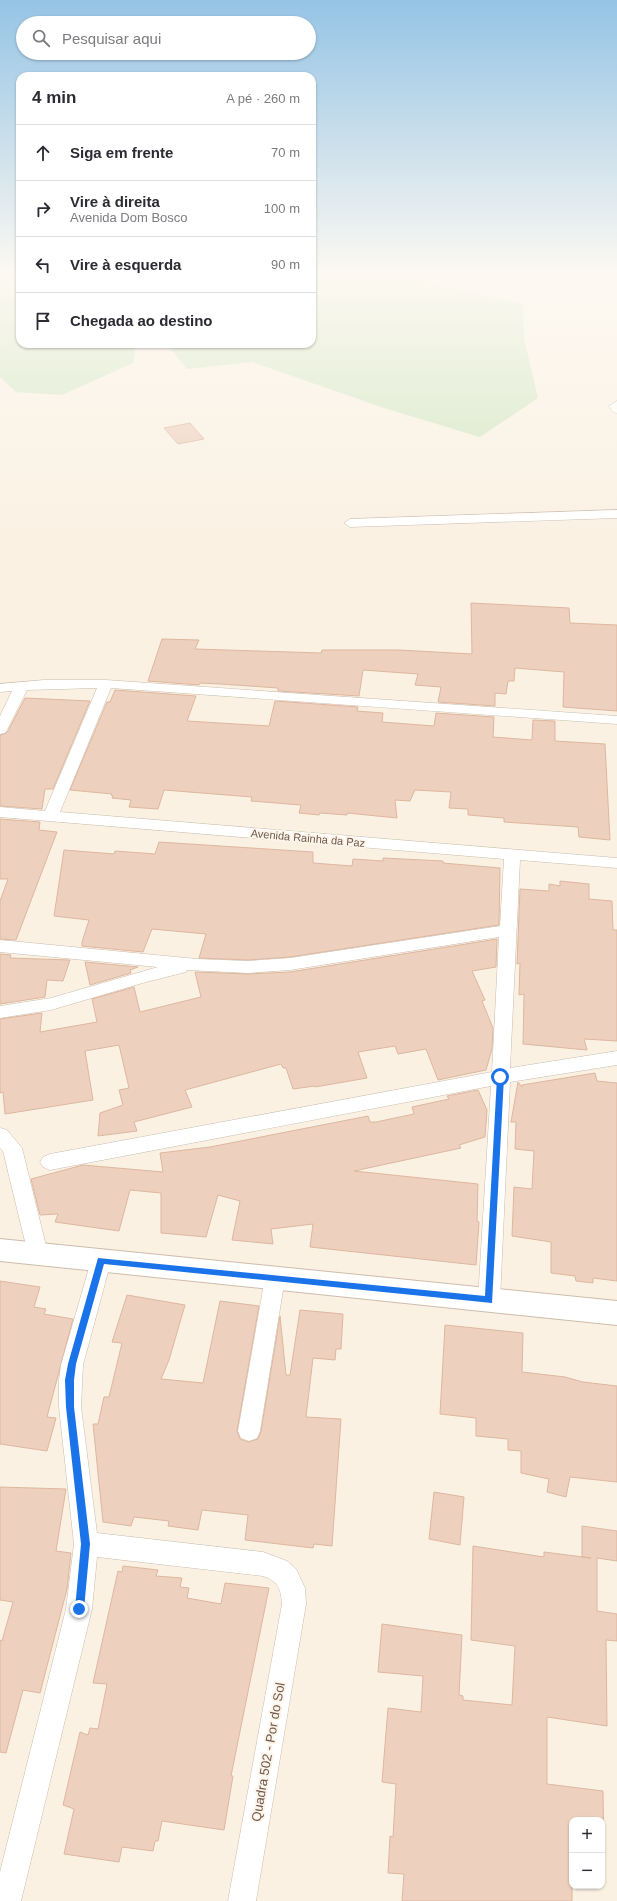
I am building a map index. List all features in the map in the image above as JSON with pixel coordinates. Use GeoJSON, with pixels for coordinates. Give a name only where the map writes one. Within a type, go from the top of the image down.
{"type":"FeatureCollection","features":[{"type":"Feature","properties":{"kind":"street"},"geometry":{"type":"LineString","coordinates":[[617,404],[614,406],[617,410]]}},
{"type":"Feature","properties":{"kind":"street"},"geometry":{"type":"LineString","coordinates":[[350,522],[617,514]]}},
{"type":"Feature","properties":{"kind":"street"},"geometry":{"type":"LineString","coordinates":[[0,688],[44,684],[106,684],[617,720]]}},
{"type":"Feature","properties":{"kind":"street"},"geometry":{"type":"LineString","coordinates":[[50,817],[106,684]]}},
{"type":"Feature","properties":{"kind":"street"},"geometry":{"type":"LineString","coordinates":[[0,730],[21,686]]}},
{"type":"Feature","properties":{"kind":"street","name":"Avenida Rainha da Paz"},"geometry":{"type":"LineString","coordinates":[[0,812],[617,863]]}},
{"type":"Feature","properties":{"kind":"street"},"geometry":{"type":"LineString","coordinates":[[489,1300],[512,854]]}},
{"type":"Feature","properties":{"kind":"street"},"geometry":{"type":"LineString","coordinates":[[0,946],[197,965],[248,967],[290,964],[508,930]]}},
{"type":"Feature","properties":{"kind":"street"},"geometry":{"type":"LineString","coordinates":[[0,1012],[51,1004],[145,976],[197,965]]}},
{"type":"Feature","properties":{"kind":"street"},"geometry":{"type":"LineString","coordinates":[[50,1162],[500,1077],[617,1058]]}},
{"type":"Feature","properties":{"kind":"street"},"geometry":{"type":"LineString","coordinates":[[0,1135],[9,1142],[15,1156],[38,1254]]}},
{"type":"Feature","properties":{"kind":"street"},"geometry":{"type":"LineString","coordinates":[[0,1250],[617,1313]]}},
{"type":"Feature","properties":{"kind":"street"},"geometry":{"type":"LineString","coordinates":[[7,1901],[79,1609],[86,1544],[70,1407],[70,1380],[72,1364],[101,1261]]}},
{"type":"Feature","properties":{"kind":"street"},"geometry":{"type":"LineString","coordinates":[[249,1430],[275,1278]]}},
{"type":"Feature","properties":{"kind":"street","name":"Quadra 502 - Por do Sol"},"geometry":{"type":"LineString","coordinates":[[86,1544],[263,1564],[284,1573],[290,1580],[294,1590],[294,1604],[242,1901]]}},
{"type":"Feature","properties":{"kind":"green space"},"geometry":{"type":"Polygon","coordinates":[[[0,361],[133,361],[133,363],[62,395],[16,392],[0,377],[0,361]]]}},
{"type":"Feature","properties":{"kind":"green space"},"geometry":{"type":"Polygon","coordinates":[[[180,361],[529,361],[538,398],[480,437],[384,408],[252,362],[187,369],[180,361]]]}},
{"type":"Feature","properties":{"kind":"building"},"geometry":{"type":"Polygon","coordinates":[[[190,423],[204,439],[178,444],[164,428],[190,423]]]}},
{"type":"Feature","properties":{"kind":"building"},"geometry":{"type":"Polygon","coordinates":[[[471,603],[569,608],[570,623],[617,625],[617,711],[563,707],[564,672],[515,668],[514,681],[508,681],[506,694],[495,693],[495,706],[438,702],[441,687],[415,685],[418,674],[363,670],[359,696],[278,691],[278,688],[200,683],[199,685],[148,681],[162,639],[199,640],[195,649],[321,653],[322,650],[399,650],[472,654],[471,603]]]}},
{"type":"Feature","properties":{"kind":"building"},"geometry":{"type":"Polygon","coordinates":[[[115,690],[196,696],[187,721],[269,726],[275,701],[358,707],[357,711],[383,713],[382,722],[434,726],[436,713],[494,717],[493,737],[532,740],[533,720],[555,721],[555,741],[605,744],[610,840],[579,837],[578,827],[504,822],[504,818],[468,815],[468,809],[449,808],[451,792],[415,790],[410,801],[395,800],[397,818],[347,813],[347,815],[320,813],[319,815],[299,813],[301,805],[251,801],[252,797],[164,790],[158,809],[129,807],[131,800],[112,798],[112,794],[70,790],[107,702],[110,702],[115,690]]]}},
{"type":"Feature","properties":{"kind":"building"},"geometry":{"type":"Polygon","coordinates":[[[25,698],[90,701],[53,789],[45,789],[42,809],[0,806],[0,735],[5,734],[8,731],[25,698]]]}},
{"type":"Feature","properties":{"kind":"building"},"geometry":{"type":"Polygon","coordinates":[[[0,819],[40,822],[39,830],[57,832],[16,940],[0,939],[0,901],[8,879],[0,879],[0,819]]]}},
{"type":"Feature","properties":{"kind":"building"},"geometry":{"type":"Polygon","coordinates":[[[159,842],[313,852],[313,863],[352,866],[353,859],[383,861],[383,858],[443,861],[443,863],[500,868],[499,925],[290,957],[248,960],[199,958],[206,934],[152,929],[143,952],[82,946],[89,920],[54,916],[64,850],[114,854],[115,851],[155,854],[159,842]]]}},
{"type":"Feature","properties":{"kind":"building"},"geometry":{"type":"Polygon","coordinates":[[[560,881],[589,884],[589,899],[612,901],[613,930],[617,930],[617,1041],[584,1039],[587,1050],[523,1044],[524,994],[519,995],[520,963],[517,964],[520,889],[549,891],[549,884],[560,886],[560,881]]]}},
{"type":"Feature","properties":{"kind":"building"},"geometry":{"type":"Polygon","coordinates":[[[497,939],[496,967],[472,971],[485,1000],[482,1001],[493,1028],[492,1049],[486,1070],[438,1080],[426,1049],[398,1054],[395,1046],[358,1052],[367,1078],[315,1087],[293,1089],[286,1068],[283,1068],[281,1064],[185,1090],[192,1107],[134,1122],[137,1131],[98,1136],[100,1113],[123,1105],[119,1090],[129,1088],[119,1045],[85,1051],[93,1100],[5,1114],[3,1092],[0,1093],[0,1019],[42,1013],[40,1032],[97,1022],[92,999],[134,987],[140,1012],[201,997],[195,972],[248,974],[290,972],[497,939]]]}},
{"type":"Feature","properties":{"kind":"building"},"geometry":{"type":"Polygon","coordinates":[[[0,954],[11,955],[10,958],[70,960],[63,981],[47,980],[45,997],[0,1004],[0,954]]]}},
{"type":"Feature","properties":{"kind":"building"},"geometry":{"type":"Polygon","coordinates":[[[85,962],[138,967],[130,970],[131,973],[90,985],[85,962]]]}},
{"type":"Feature","properties":{"kind":"building"},"geometry":{"type":"Polygon","coordinates":[[[595,1073],[597,1081],[617,1083],[617,1281],[593,1278],[593,1283],[576,1281],[575,1276],[551,1273],[551,1242],[512,1236],[514,1187],[532,1189],[534,1151],[515,1149],[516,1122],[511,1122],[518,1082],[522,1087],[522,1085],[595,1073]]]}},
{"type":"Feature","properties":{"kind":"building"},"geometry":{"type":"Polygon","coordinates":[[[478,1090],[487,1110],[485,1137],[459,1145],[461,1148],[354,1171],[478,1184],[477,1221],[479,1222],[476,1265],[310,1247],[313,1224],[271,1229],[273,1244],[232,1240],[240,1201],[218,1195],[206,1237],[161,1233],[161,1193],[130,1190],[119,1231],[55,1222],[58,1214],[40,1215],[31,1179],[83,1165],[163,1172],[160,1153],[210,1147],[368,1116],[370,1122],[376,1122],[414,1114],[412,1107],[449,1099],[447,1096],[478,1090]]]}},
{"type":"Feature","properties":{"kind":"building"},"geometry":{"type":"Polygon","coordinates":[[[0,1281],[40,1287],[34,1307],[46,1309],[44,1314],[73,1319],[47,1417],[56,1418],[47,1451],[0,1444],[0,1281]]]}},
{"type":"Feature","properties":{"kind":"building"},"geometry":{"type":"Polygon","coordinates":[[[127,1295],[185,1305],[169,1360],[161,1379],[203,1383],[220,1301],[259,1306],[237,1431],[240,1439],[248,1442],[258,1439],[261,1431],[280,1316],[286,1375],[290,1375],[300,1310],[343,1314],[341,1349],[336,1349],[335,1360],[313,1358],[306,1417],[341,1419],[332,1546],[314,1544],[313,1548],[245,1540],[248,1515],[202,1510],[198,1530],[168,1526],[169,1521],[134,1517],[131,1526],[103,1522],[93,1424],[98,1424],[104,1397],[109,1397],[122,1343],[112,1342],[127,1295]]]}},
{"type":"Feature","properties":{"kind":"building"},"geometry":{"type":"Polygon","coordinates":[[[445,1325],[523,1333],[522,1372],[565,1377],[583,1382],[617,1386],[617,1482],[570,1477],[566,1497],[547,1492],[549,1479],[521,1473],[521,1451],[508,1450],[508,1439],[476,1436],[476,1418],[440,1414],[445,1325]]]}},
{"type":"Feature","properties":{"kind":"building"},"geometry":{"type":"Polygon","coordinates":[[[0,1487],[66,1489],[56,1551],[71,1553],[67,1589],[40,1693],[23,1690],[6,1753],[0,1752],[0,1640],[2,1641],[13,1602],[0,1600],[0,1487]]]}},
{"type":"Feature","properties":{"kind":"building"},"geometry":{"type":"Polygon","coordinates":[[[434,1492],[464,1497],[460,1545],[429,1539],[434,1492]]]}},
{"type":"Feature","properties":{"kind":"building"},"geometry":{"type":"Polygon","coordinates":[[[582,1526],[617,1531],[617,1561],[597,1558],[597,1611],[617,1614],[617,1641],[606,1640],[607,1726],[547,1717],[547,1784],[603,1791],[603,1817],[569,1817],[569,1889],[572,1889],[572,1901],[402,1901],[404,1874],[388,1873],[390,1836],[393,1837],[396,1784],[382,1782],[388,1708],[421,1712],[423,1676],[378,1672],[382,1624],[462,1635],[459,1695],[463,1696],[463,1700],[512,1705],[515,1646],[471,1640],[473,1546],[544,1557],[544,1552],[582,1557],[582,1526]]]}},
{"type":"Feature","properties":{"kind":"building"},"geometry":{"type":"Polygon","coordinates":[[[123,1566],[158,1570],[156,1576],[182,1578],[180,1587],[189,1588],[187,1598],[221,1604],[225,1583],[269,1588],[231,1776],[233,1776],[224,1830],[162,1821],[158,1841],[155,1841],[153,1851],[122,1847],[119,1862],[64,1854],[74,1809],[63,1805],[80,1732],[88,1735],[90,1728],[98,1729],[107,1684],[93,1683],[118,1571],[122,1572],[123,1566]]]}},
{"type":"Feature","properties":{"kind":"route"},"geometry":{"type":"LineString","coordinates":[[79,1609],[84,1575],[86,1544],[69,1393],[72,1364],[101,1261],[489,1300],[500,1077]]}}]}
